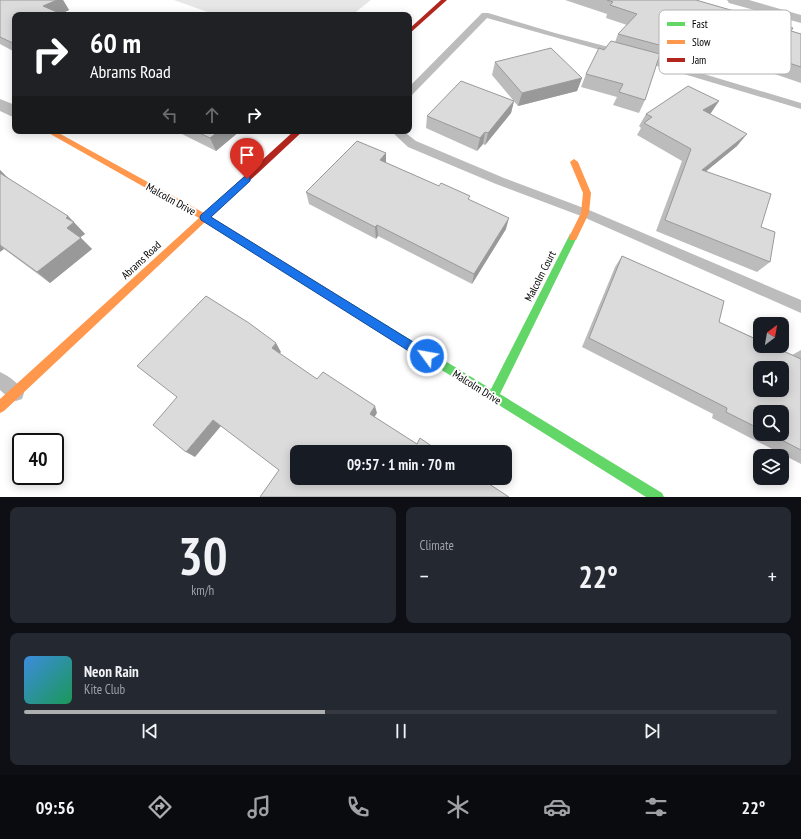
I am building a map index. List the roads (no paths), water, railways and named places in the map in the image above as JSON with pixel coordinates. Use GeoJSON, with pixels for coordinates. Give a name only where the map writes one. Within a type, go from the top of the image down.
{"type":"FeatureCollection","features":[{"type":"Feature","properties":{"kind":"street"},"geometry":{"type":"LineString","coordinates":[[412,29],[444,0]]}},
{"type":"Feature","properties":{"kind":"street"},"geometry":{"type":"LineString","coordinates":[[734,0],[769,10]]}},
{"type":"Feature","properties":{"kind":"street"},"geometry":{"type":"LineString","coordinates":[[791,16],[801,19]]}},
{"type":"Feature","properties":{"kind":"street"},"geometry":{"type":"LineString","coordinates":[[0,104],[12,110]]}},
{"type":"Feature","properties":{"kind":"street","name":"Malcolm Drive"},"geometry":{"type":"LineString","coordinates":[[54,134],[204,217],[493,397],[658,497]]}},
{"type":"Feature","properties":{"kind":"street","name":"Abrams Road"},"geometry":{"type":"LineString","coordinates":[[0,407],[204,217],[297,134]]}},
{"type":"Feature","properties":{"kind":"street","name":"Malcolm Court"},"geometry":{"type":"LineString","coordinates":[[493,397],[585,213],[587,193],[574,162]]}},
{"type":"Feature","properties":{"kind":"lane"},"geometry":{"type":"LineString","coordinates":[[412,90],[485,15],[659,64]]}},
{"type":"Feature","properties":{"kind":"lane"},"geometry":{"type":"LineString","coordinates":[[693,74],[801,106]]}},
{"type":"Feature","properties":{"kind":"lane"},"geometry":{"type":"LineString","coordinates":[[400,134],[412,144],[500,181],[585,213],[801,307]]}},
{"type":"Feature","properties":{"kind":"lane"},"geometry":{"type":"LineString","coordinates":[[0,380],[16,393]]}}]}
